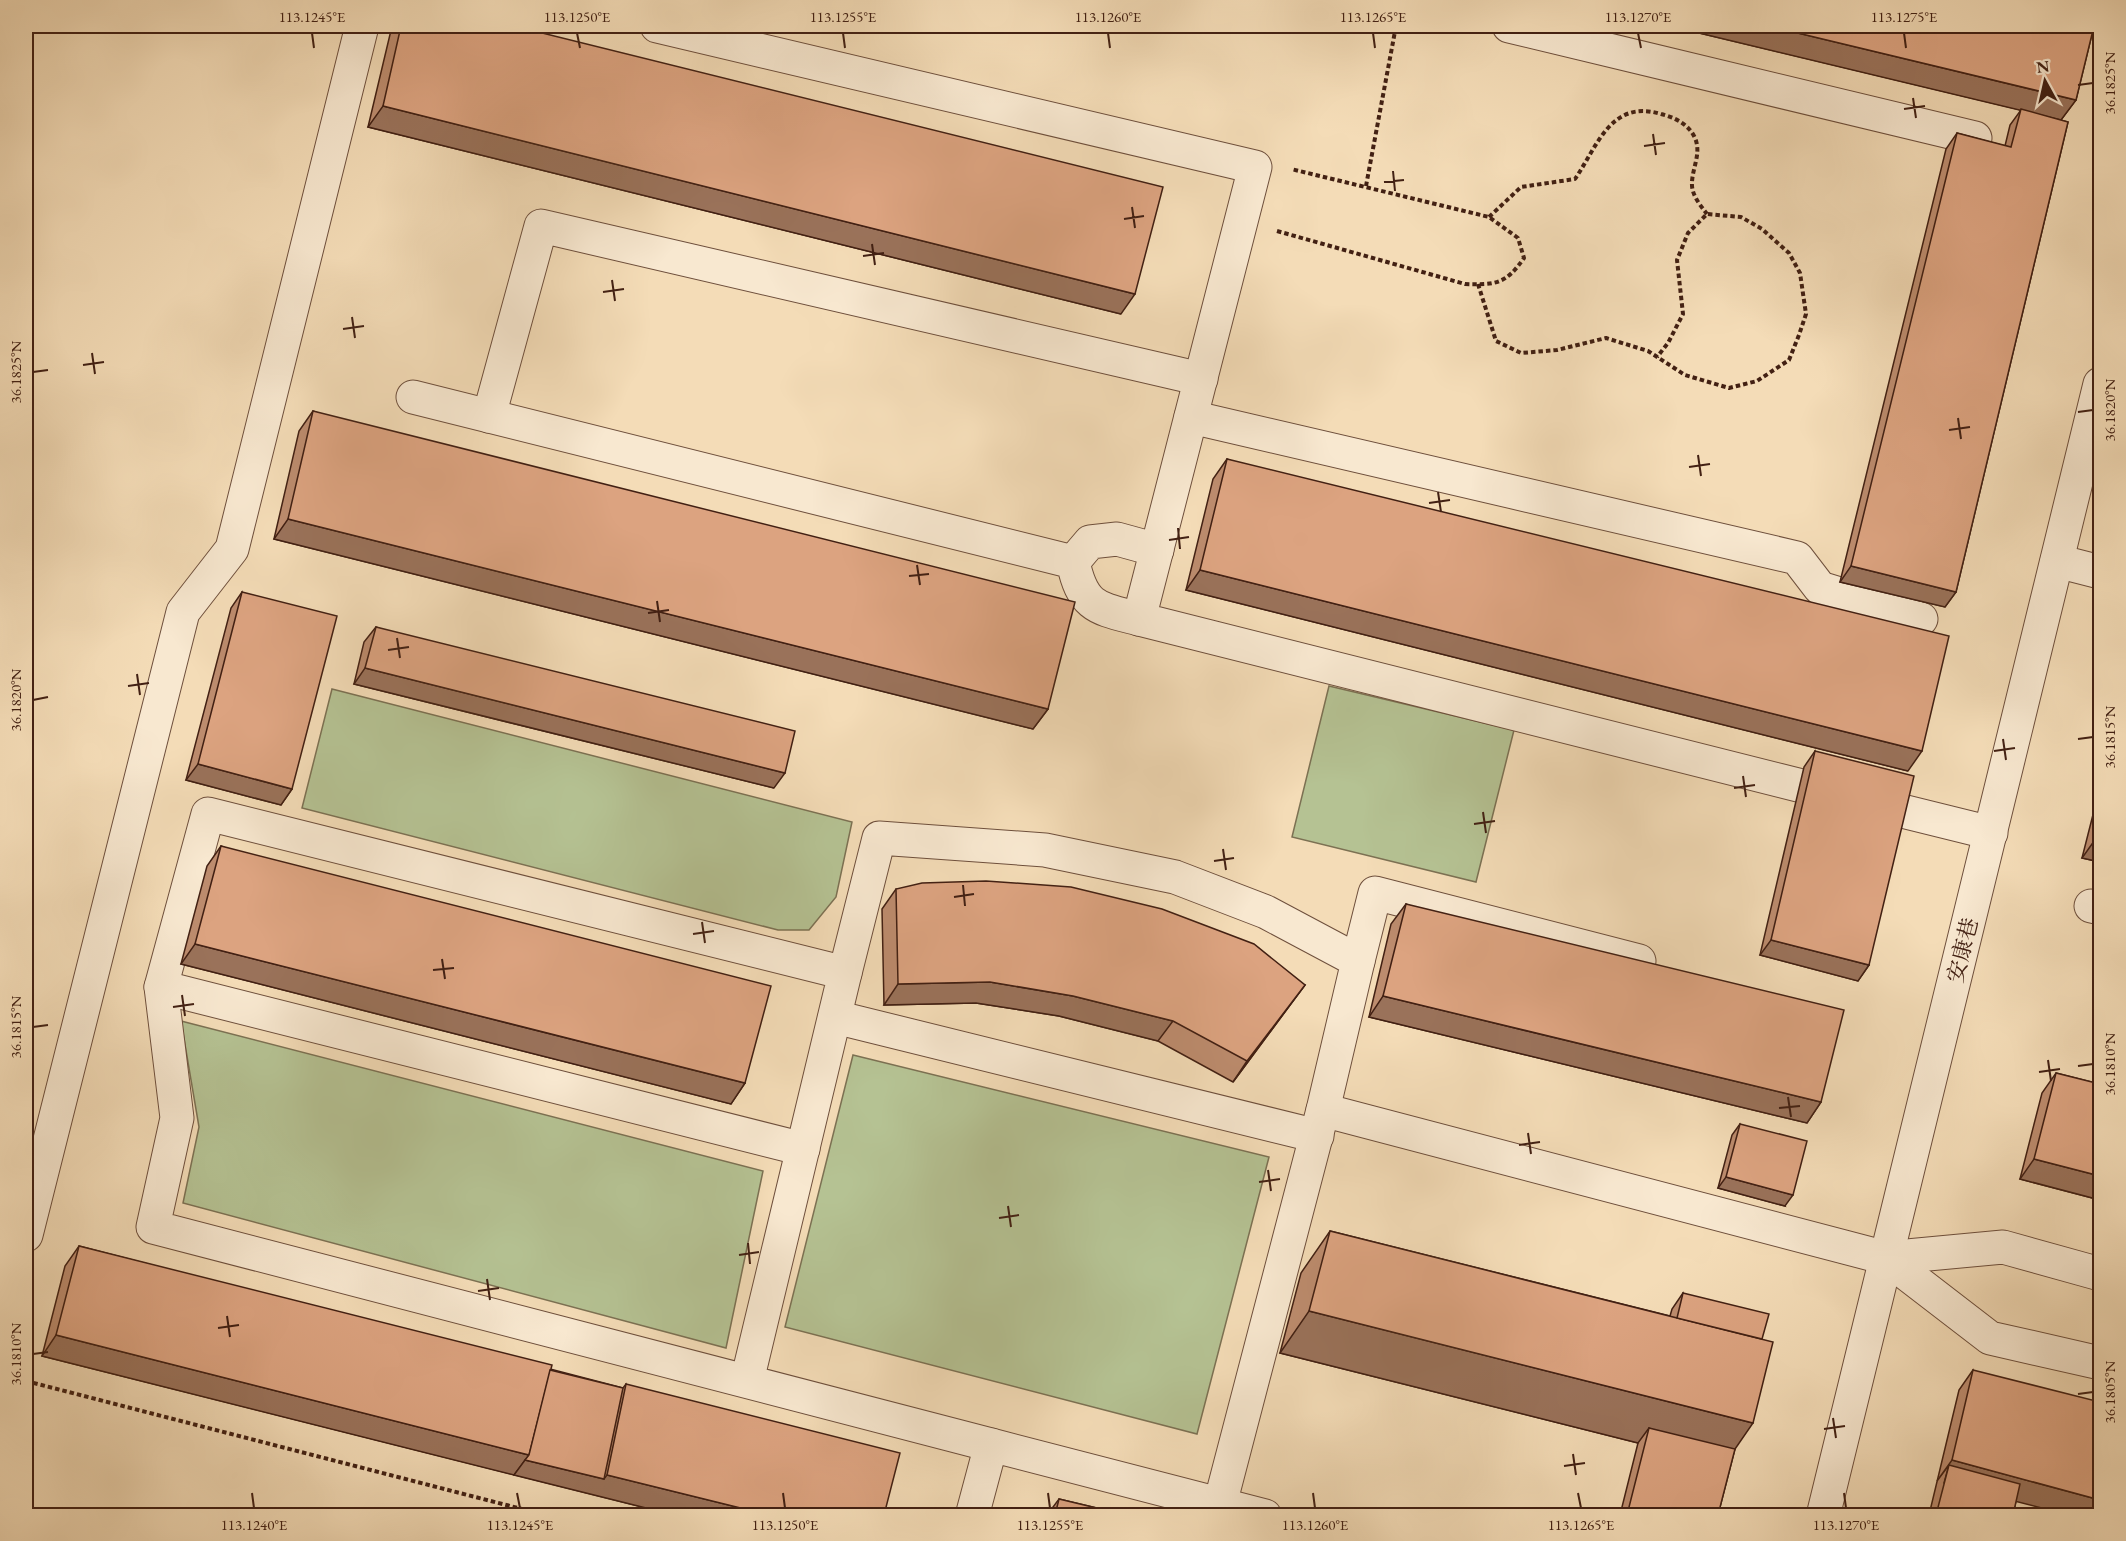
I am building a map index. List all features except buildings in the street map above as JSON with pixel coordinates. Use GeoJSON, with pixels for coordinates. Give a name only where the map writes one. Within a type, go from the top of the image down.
{"type":"FeatureCollection","features":[{"type":"Feature","properties":{"kind":"street"},"geometry":{"type":"LineString","coordinates":[[26,1235],[183,612],[232,549],[362,26]]}},
{"type":"Feature","properties":{"kind":"street"},"geometry":{"type":"LineString","coordinates":[[657,26],[1255,167],[1139,619]]}},
{"type":"Feature","properties":{"kind":"street"},"geometry":{"type":"LineString","coordinates":[[1509,26],[1975,138]]}},
{"type":"Feature","properties":{"kind":"street"},"geometry":{"type":"LineString","coordinates":[[489,416],[541,226],[1201,379]]}},
{"type":"Feature","properties":{"kind":"street","name":"安康巷"},"geometry":{"type":"LineString","coordinates":[[1823,1515],[2100,384]]}},
{"type":"Feature","properties":{"kind":"street"},"geometry":{"type":"LineString","coordinates":[[413,397],[1073,562]]}},
{"type":"Feature","properties":{"kind":"street"},"geometry":{"type":"LineString","coordinates":[[1191,417],[1797,558],[1820,588],[1921,619]]}},
{"type":"Feature","properties":{"kind":"street"},"geometry":{"type":"LineString","coordinates":[[1073,562],[1090,542],[1118,539],[1157,550]]}},
{"type":"Feature","properties":{"kind":"street"},"geometry":{"type":"LineString","coordinates":[[2058,561],[2100,572]]}},
{"type":"Feature","properties":{"kind":"street"},"geometry":{"type":"LineString","coordinates":[[1073,562],[1079,588],[1098,608],[1798,784]]}},
{"type":"Feature","properties":{"kind":"street"},"geometry":{"type":"LineString","coordinates":[[1898,810],[1991,833]]}},
{"type":"Feature","properties":{"kind":"street"},"geometry":{"type":"LineString","coordinates":[[845,973],[208,814],[161,987],[177,1118],[153,1227],[1265,1515]]}},
{"type":"Feature","properties":{"kind":"street"},"geometry":{"type":"LineString","coordinates":[[747,1381],[879,838],[1045,850],[1174,877],[1266,912],[1358,962]]}},
{"type":"Feature","properties":{"kind":"street"},"geometry":{"type":"LineString","coordinates":[[1220,1504],[1320,1123],[1375,893],[1673,969]]}},
{"type":"Feature","properties":{"kind":"street"},"geometry":{"type":"LineString","coordinates":[[161,987],[803,1149]]}},
{"type":"Feature","properties":{"kind":"street"},"geometry":{"type":"LineString","coordinates":[[835,1017],[1320,1123],[1886,1258],[2003,1247],[2100,1274]]}},
{"type":"Feature","properties":{"kind":"street"},"geometry":{"type":"LineString","coordinates":[[1886,1258],[1990,1338],[2100,1363]]}},
{"type":"Feature","properties":{"kind":"street"},"geometry":{"type":"LineString","coordinates":[[972,1515],[991,1445]]}},
{"type":"Feature","properties":{"kind":"path"},"geometry":{"type":"LineString","coordinates":[[1365,186],[1396,26]]}},
{"type":"Feature","properties":{"kind":"path"},"geometry":{"type":"LineString","coordinates":[[1478,284],[1496,341],[1521,353],[1557,350],[1606,338],[1648,351],[1685,375],[1729,388],[1757,381],[1790,360],[1806,314],[1800,273],[1789,253],[1762,230],[1741,217],[1707,214],[1697,202],[1692,186],[1698,158],[1694,136],[1677,118],[1646,110],[1624,113],[1606,128],[1575,178],[1521,188],[1489,217]]}},
{"type":"Feature","properties":{"kind":"path"},"geometry":{"type":"LineString","coordinates":[[1241,221],[1465,284],[1492,285],[1512,276],[1524,258],[1518,238],[1489,217],[1301,169],[1255,167]]}},
{"type":"Feature","properties":{"kind":"path"},"geometry":{"type":"LineString","coordinates":[[1657,357],[1668,343],[1683,314],[1677,260],[1688,233],[1707,214]]}},
{"type":"Feature","properties":{"kind":"path"},"geometry":{"type":"LineString","coordinates":[[26,1381],[549,1515]]}},
{"type":"Feature","properties":{"kind":"green space"},"geometry":{"type":"Polygon","coordinates":[[[1329,686],[1514,730],[1476,882],[1292,837],[1329,686]]]}},
{"type":"Feature","properties":{"kind":"green space"},"geometry":{"type":"Polygon","coordinates":[[[332,689],[852,822],[836,897],[809,930],[778,930],[302,808],[332,689]]]}},
{"type":"Feature","properties":{"kind":"green space"},"geometry":{"type":"Polygon","coordinates":[[[181,1021],[763,1171],[726,1348],[183,1203],[199,1127],[181,1021]]]}},
{"type":"Feature","properties":{"kind":"green space"},"geometry":{"type":"Polygon","coordinates":[[[853,1055],[1269,1157],[1197,1434],[785,1327],[853,1055]]]}}]}
